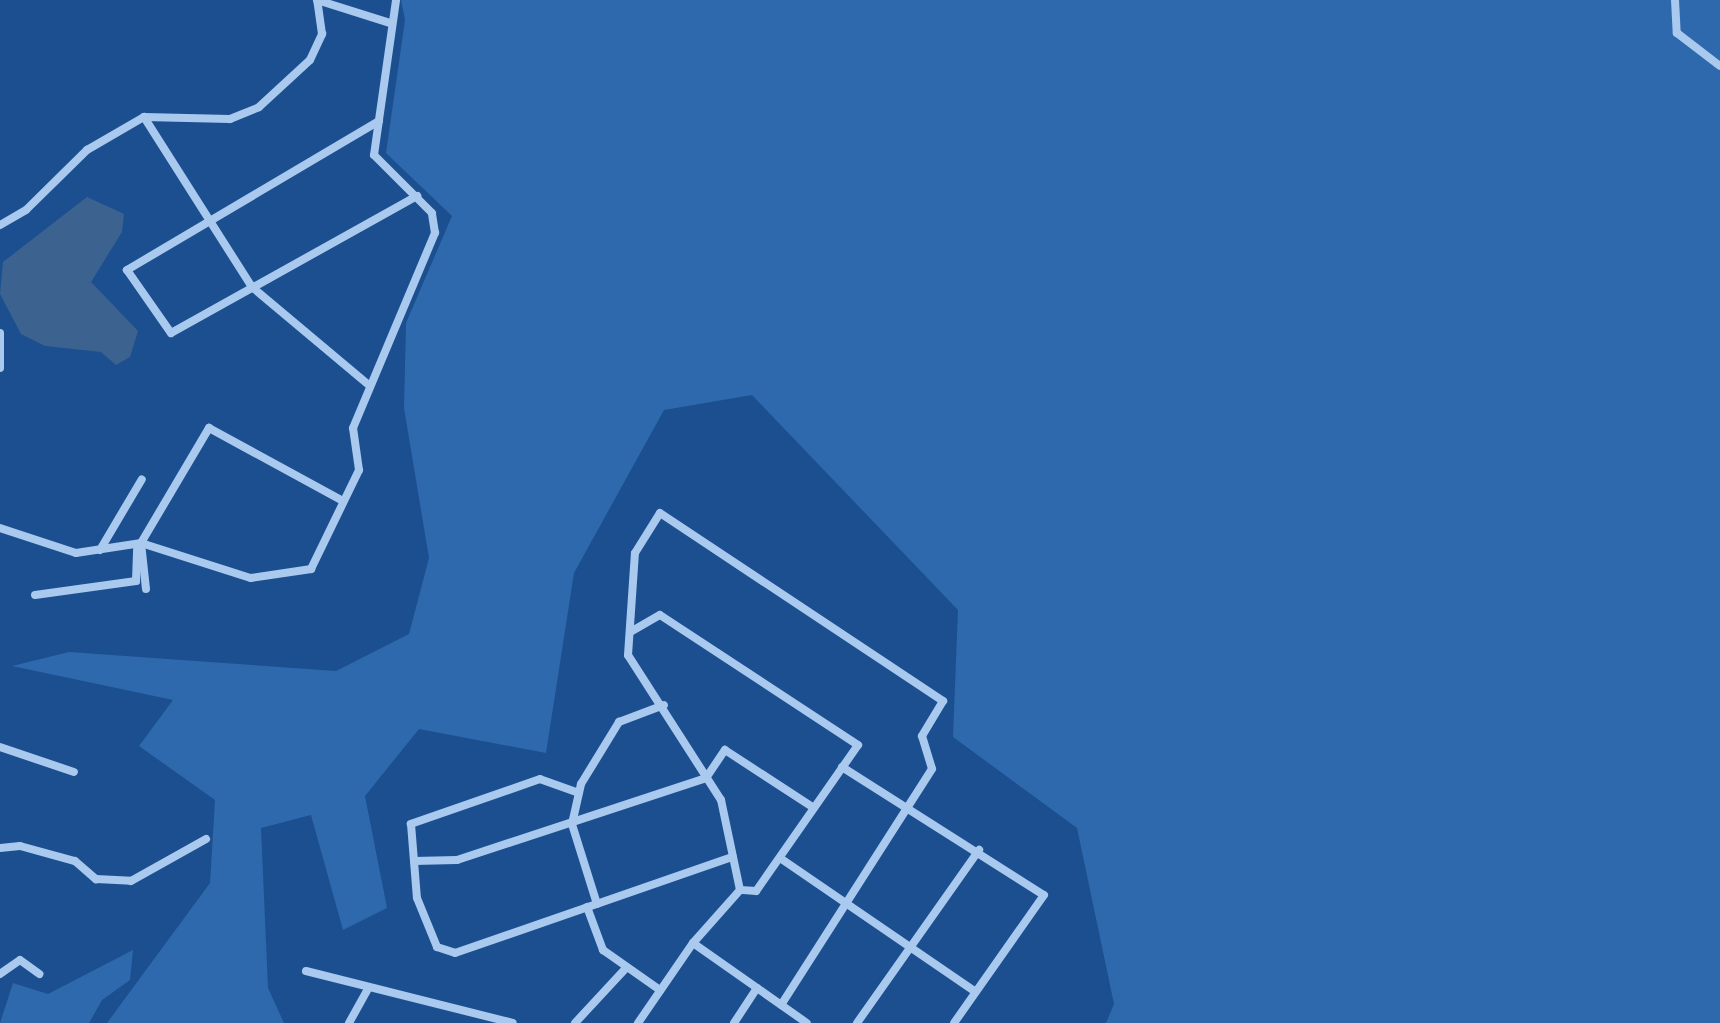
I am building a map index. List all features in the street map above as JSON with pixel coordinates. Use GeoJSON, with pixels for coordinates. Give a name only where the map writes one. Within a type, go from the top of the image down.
{"type":"FeatureCollection","features":[{"type":"Feature","properties":{"kind":"street"},"geometry":{"type":"LineString","coordinates":[[0,225],[26,210],[87,150],[144,117],[230,119],[259,107],[310,60],[322,34],[317,0],[390,23]]}},
{"type":"Feature","properties":{"kind":"street"},"geometry":{"type":"LineString","coordinates":[[0,528],[43,547],[100,550],[139,543],[251,578],[311,569],[341,500],[359,470],[353,428],[435,233],[432,213],[374,155],[390,23],[396,0]]}},
{"type":"Feature","properties":{"kind":"street"},"geometry":{"type":"LineString","coordinates":[[1675,0],[1677,33],[1720,66]]}},
{"type":"Feature","properties":{"kind":"street"},"geometry":{"type":"LineString","coordinates":[[144,117],[252,287],[370,386]]}},
{"type":"Feature","properties":{"kind":"street"},"geometry":{"type":"LineString","coordinates":[[379,121],[210,218],[127,270],[171,333],[417,196]]}},
{"type":"Feature","properties":{"kind":"street"},"geometry":{"type":"LineString","coordinates":[[0,333],[0,368]]}},
{"type":"Feature","properties":{"kind":"street"},"geometry":{"type":"LineString","coordinates":[[35,595],[136,581],[139,543],[209,428],[341,500]]}},
{"type":"Feature","properties":{"kind":"street"},"geometry":{"type":"LineString","coordinates":[[100,550],[142,479]]}},
{"type":"Feature","properties":{"kind":"street"},"geometry":{"type":"LineString","coordinates":[[740,890],[721,800],[664,705],[628,655],[635,553],[660,513],[943,701],[922,736],[932,769],[781,1005]]}},
{"type":"Feature","properties":{"kind":"street"},"geometry":{"type":"LineString","coordinates":[[139,543],[146,589]]}},
{"type":"Feature","properties":{"kind":"street"},"geometry":{"type":"LineString","coordinates":[[632,631],[660,615],[858,745],[756,891],[740,890]]}},
{"type":"Feature","properties":{"kind":"street"},"geometry":{"type":"LineString","coordinates":[[597,904],[572,824],[579,793],[619,722],[664,705]]}},
{"type":"Feature","properties":{"kind":"street"},"geometry":{"type":"LineString","coordinates":[[0,747],[74,772]]}},
{"type":"Feature","properties":{"kind":"street"},"geometry":{"type":"LineString","coordinates":[[414,861],[457,860],[706,778],[725,750],[814,808]]}},
{"type":"Feature","properties":{"kind":"street"},"geometry":{"type":"LineString","coordinates":[[842,767],[905,809],[979,850],[1044,895],[954,1023]]}},
{"type":"Feature","properties":{"kind":"street"},"geometry":{"type":"LineString","coordinates":[[579,793],[540,779],[411,824],[417,898],[437,947],[455,953],[733,857]]}},
{"type":"Feature","properties":{"kind":"street"},"geometry":{"type":"LineString","coordinates":[[0,848],[20,846],[75,861],[96,879],[131,881],[206,839]]}},
{"type":"Feature","properties":{"kind":"street"},"geometry":{"type":"LineString","coordinates":[[857,1023],[979,850]]}},
{"type":"Feature","properties":{"kind":"street"},"geometry":{"type":"LineString","coordinates":[[780,858],[976,992]]}},
{"type":"Feature","properties":{"kind":"street"},"geometry":{"type":"LineString","coordinates":[[638,1023],[693,943],[740,890]]}},
{"type":"Feature","properties":{"kind":"street"},"geometry":{"type":"LineString","coordinates":[[587,907],[603,950],[660,990]]}},
{"type":"Feature","properties":{"kind":"street"},"geometry":{"type":"LineString","coordinates":[[693,943],[807,1023]]}},
{"type":"Feature","properties":{"kind":"street"},"geometry":{"type":"LineString","coordinates":[[0,974],[20,960],[39,974]]}},
{"type":"Feature","properties":{"kind":"street"},"geometry":{"type":"LineString","coordinates":[[575,1023],[627,967]]}},
{"type":"Feature","properties":{"kind":"street"},"geometry":{"type":"LineString","coordinates":[[306,971],[513,1023]]}},
{"type":"Feature","properties":{"kind":"street"},"geometry":{"type":"LineString","coordinates":[[350,1023],[369,987]]}},
{"type":"Feature","properties":{"kind":"street"},"geometry":{"type":"LineString","coordinates":[[734,1023],[757,988]]}},
{"type":"Feature","properties":{"kind":"shaded area"},"geometry":{"type":"Polygon","coordinates":[[[401,0],[1720,0],[1720,1023],[1106,1023],[1114,1004],[1077,828],[953,737],[958,610],[752,395],[664,410],[574,573],[546,753],[419,729],[365,796],[387,908],[343,930],[311,815],[261,828],[268,988],[284,1023],[107,1023],[210,883],[215,800],[139,746],[173,700],[12,666],[69,652],[336,671],[409,634],[429,558],[404,408],[406,323],[452,216],[386,153],[405,20],[401,0]]]}},
{"type":"Feature","properties":{"kind":"shaded area"},"geometry":{"type":"Polygon","coordinates":[[[87,197],[124,214],[122,232],[91,282],[138,331],[130,357],[116,365],[101,352],[45,346],[21,334],[0,294],[3,262],[87,197]]]}},
{"type":"Feature","properties":{"kind":"shaded area"},"geometry":{"type":"Polygon","coordinates":[[[133,950],[130,980],[102,1000],[89,1023],[0,1023],[13,983],[48,994],[133,950]]]}}]}
